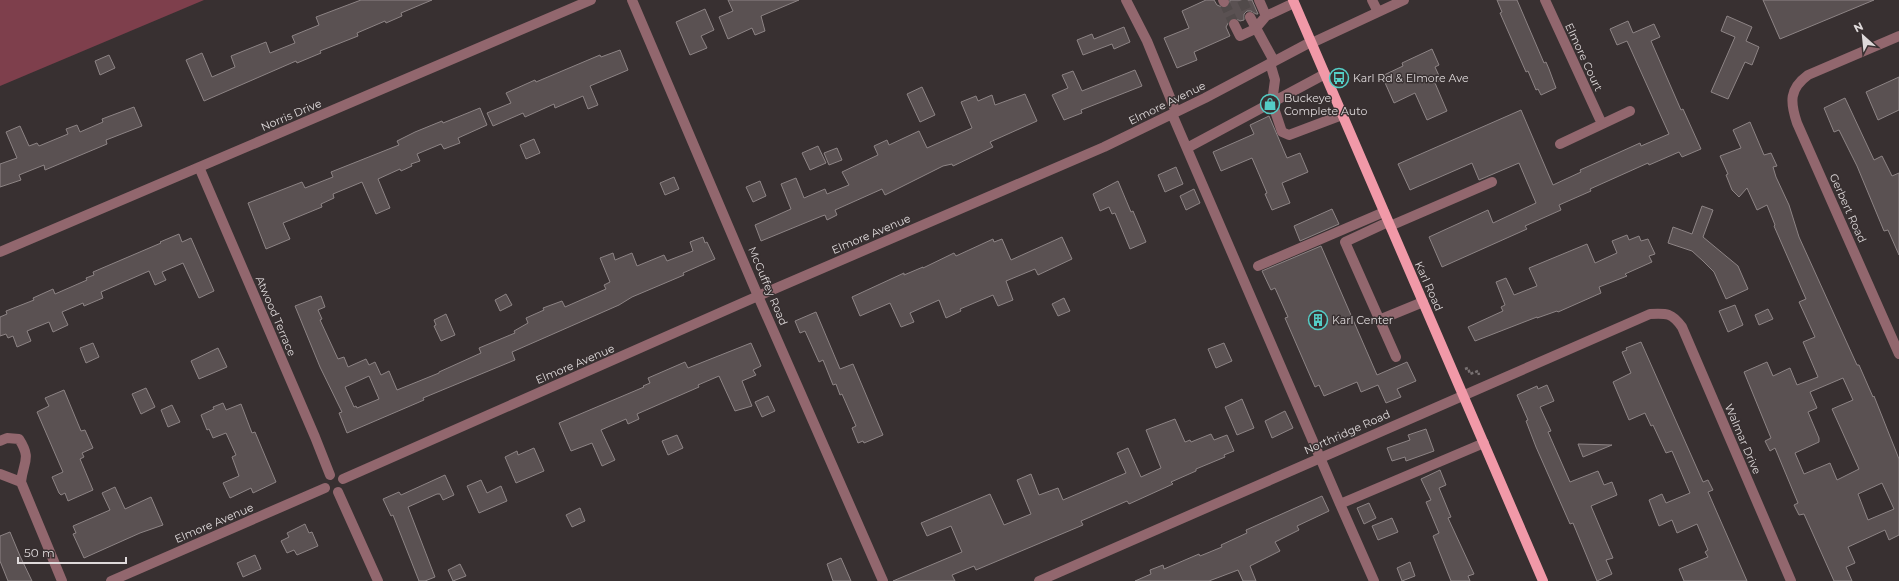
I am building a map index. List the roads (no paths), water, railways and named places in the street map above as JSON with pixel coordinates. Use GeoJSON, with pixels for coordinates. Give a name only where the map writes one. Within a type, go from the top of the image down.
{"type":"FeatureCollection","features":[{"type":"Feature","properties":{"kind":"main road","name":"Karl Road"},"geometry":{"type":"LineString","coordinates":[[1294,1],[1543,581]]}},
{"type":"Feature","properties":{"kind":"street","name":"Norris Drive"},"geometry":{"type":"LineString","coordinates":[[0,252],[591,0]]}},
{"type":"Feature","properties":{"kind":"street","name":"McGuffey Road"},"geometry":{"type":"LineString","coordinates":[[632,0],[758,296],[883,581]]}},
{"type":"Feature","properties":{"kind":"street"},"geometry":{"type":"LineString","coordinates":[[1126,0],[1147,41],[1187,148],[1374,581]]}},
{"type":"Feature","properties":{"kind":"street"},"geometry":{"type":"LineString","coordinates":[[1259,0],[1266,16]]}},
{"type":"Feature","properties":{"kind":"street"},"geometry":{"type":"LineString","coordinates":[[1372,0],[1378,12]]}},
{"type":"Feature","properties":{"kind":"street","name":"Elmore Avenue"},"geometry":{"type":"LineString","coordinates":[[343,479],[758,296],[1104,147],[1312,42],[1404,0]]}},
{"type":"Feature","properties":{"kind":"street","name":"Elmore Court"},"geometry":{"type":"LineString","coordinates":[[1545,0],[1602,124]]}},
{"type":"Feature","properties":{"kind":"street"},"geometry":{"type":"LineString","coordinates":[[1234,24],[1240,36],[1255,29],[1266,16],[1294,1]]}},
{"type":"Feature","properties":{"kind":"street"},"geometry":{"type":"LineString","coordinates":[[1250,17],[1272,62],[1275,80],[1272,102],[1282,132],[1289,135],[1342,115]]}},
{"type":"Feature","properties":{"kind":"street","name":"Gerbert Road"},"geometry":{"type":"LineString","coordinates":[[1899,36],[1808,75],[1799,82],[1793,92],[1792,108],[1797,123],[1899,354]]}},
{"type":"Feature","properties":{"kind":"street"},"geometry":{"type":"LineString","coordinates":[[1187,148],[1325,74]]}},
{"type":"Feature","properties":{"kind":"street"},"geometry":{"type":"LineString","coordinates":[[1560,144],[1630,111]]}},
{"type":"Feature","properties":{"kind":"street","name":"Atwood Terrace"},"geometry":{"type":"LineString","coordinates":[[198,168],[315,437],[330,475]]}},
{"type":"Feature","properties":{"kind":"street"},"geometry":{"type":"LineString","coordinates":[[1396,357],[1345,242],[1492,182]]}},
{"type":"Feature","properties":{"kind":"street"},"geometry":{"type":"LineString","coordinates":[[1258,266],[1384,212]]}},
{"type":"Feature","properties":{"kind":"street"},"geometry":{"type":"LineString","coordinates":[[1379,320],[1423,302]]}},
{"type":"Feature","properties":{"kind":"street","name":"Northridge Road"},"geometry":{"type":"LineString","coordinates":[[1039,581],[1463,394],[1650,314],[1666,313]]}},
{"type":"Feature","properties":{"kind":"street","name":"Walmar Drive"},"geometry":{"type":"LineString","coordinates":[[1666,313],[1676,318],[1682,327],[1791,581]]}},
{"type":"Feature","properties":{"kind":"street"},"geometry":{"type":"LineString","coordinates":[[0,441],[7,438],[19,439],[25,448],[27,460],[20,482],[62,581]]}},
{"type":"Feature","properties":{"kind":"street"},"geometry":{"type":"LineString","coordinates":[[1340,504],[1484,443]]}},
{"type":"Feature","properties":{"kind":"street"},"geometry":{"type":"LineString","coordinates":[[0,474],[20,482]]}},
{"type":"Feature","properties":{"kind":"street"},"geometry":{"type":"LineString","coordinates":[[337,474],[343,479],[343,486],[338,492],[331,493],[325,488],[325,480],[330,475],[337,474]]}},
{"type":"Feature","properties":{"kind":"street","name":"Elmore Avenue"},"geometry":{"type":"LineString","coordinates":[[112,581],[325,488]]}},
{"type":"Feature","properties":{"kind":"street"},"geometry":{"type":"LineString","coordinates":[[338,492],[378,581]]}},
{"type":"Feature","properties":{"kind":"tunnel"},"geometry":{"type":"LineString","coordinates":[[1242,0],[1250,17]]}},
{"type":"Feature","properties":{"kind":"tunnel"},"geometry":{"type":"LineString","coordinates":[[1224,2],[1234,24]]}},
{"type":"Feature","properties":{"kind":"place","name":"Karl Rd & Elmore Ave"},"geometry":{"type":"Point","coordinates":[1339,78]}},
{"type":"Feature","properties":{"kind":"place","name":"Buckeye Complete Auto"},"geometry":{"type":"Point","coordinates":[1270,104]}},
{"type":"Feature","properties":{"kind":"place","name":"Karl Center"},"geometry":{"type":"Point","coordinates":[1318,320]}}]}
